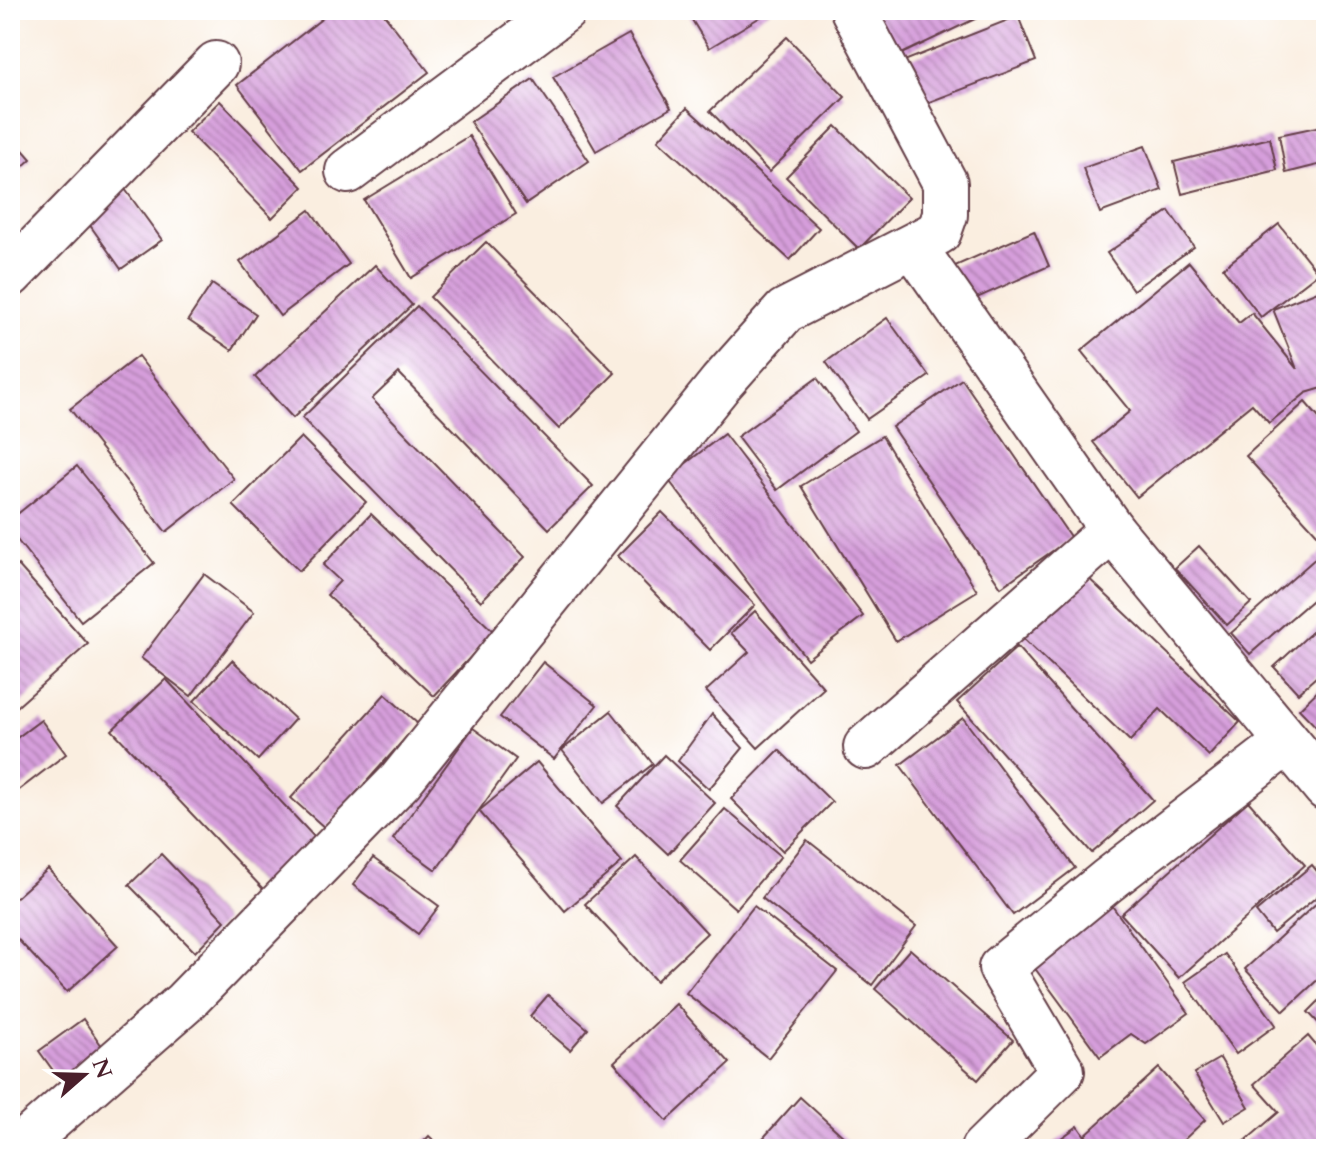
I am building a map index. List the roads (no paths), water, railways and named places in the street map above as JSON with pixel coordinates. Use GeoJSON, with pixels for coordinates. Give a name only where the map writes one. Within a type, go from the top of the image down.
{"type":"FeatureCollection","features":[{"type":"Feature","properties":{"kind":"street"},"geometry":{"type":"LineString","coordinates":[[348,171],[564,10]]}},
{"type":"Feature","properties":{"kind":"street"},"geometry":{"type":"LineString","coordinates":[[17,1149],[184,1003],[400,781],[721,383],[785,311],[939,232],[945,215],[945,183],[853,10]]}},
{"type":"Feature","properties":{"kind":"street"},"geometry":{"type":"LineString","coordinates":[[10,275],[216,64]]}},
{"type":"Feature","properties":{"kind":"street"},"geometry":{"type":"LineString","coordinates":[[914,247],[1112,530],[1326,788]]}},
{"type":"Feature","properties":{"kind":"street"},"geometry":{"type":"LineString","coordinates":[[866,747],[1112,530]]}},
{"type":"Feature","properties":{"kind":"street"},"geometry":{"type":"LineString","coordinates":[[983,1149],[1062,1071],[1001,968],[1107,881],[1286,743]]}}]}
